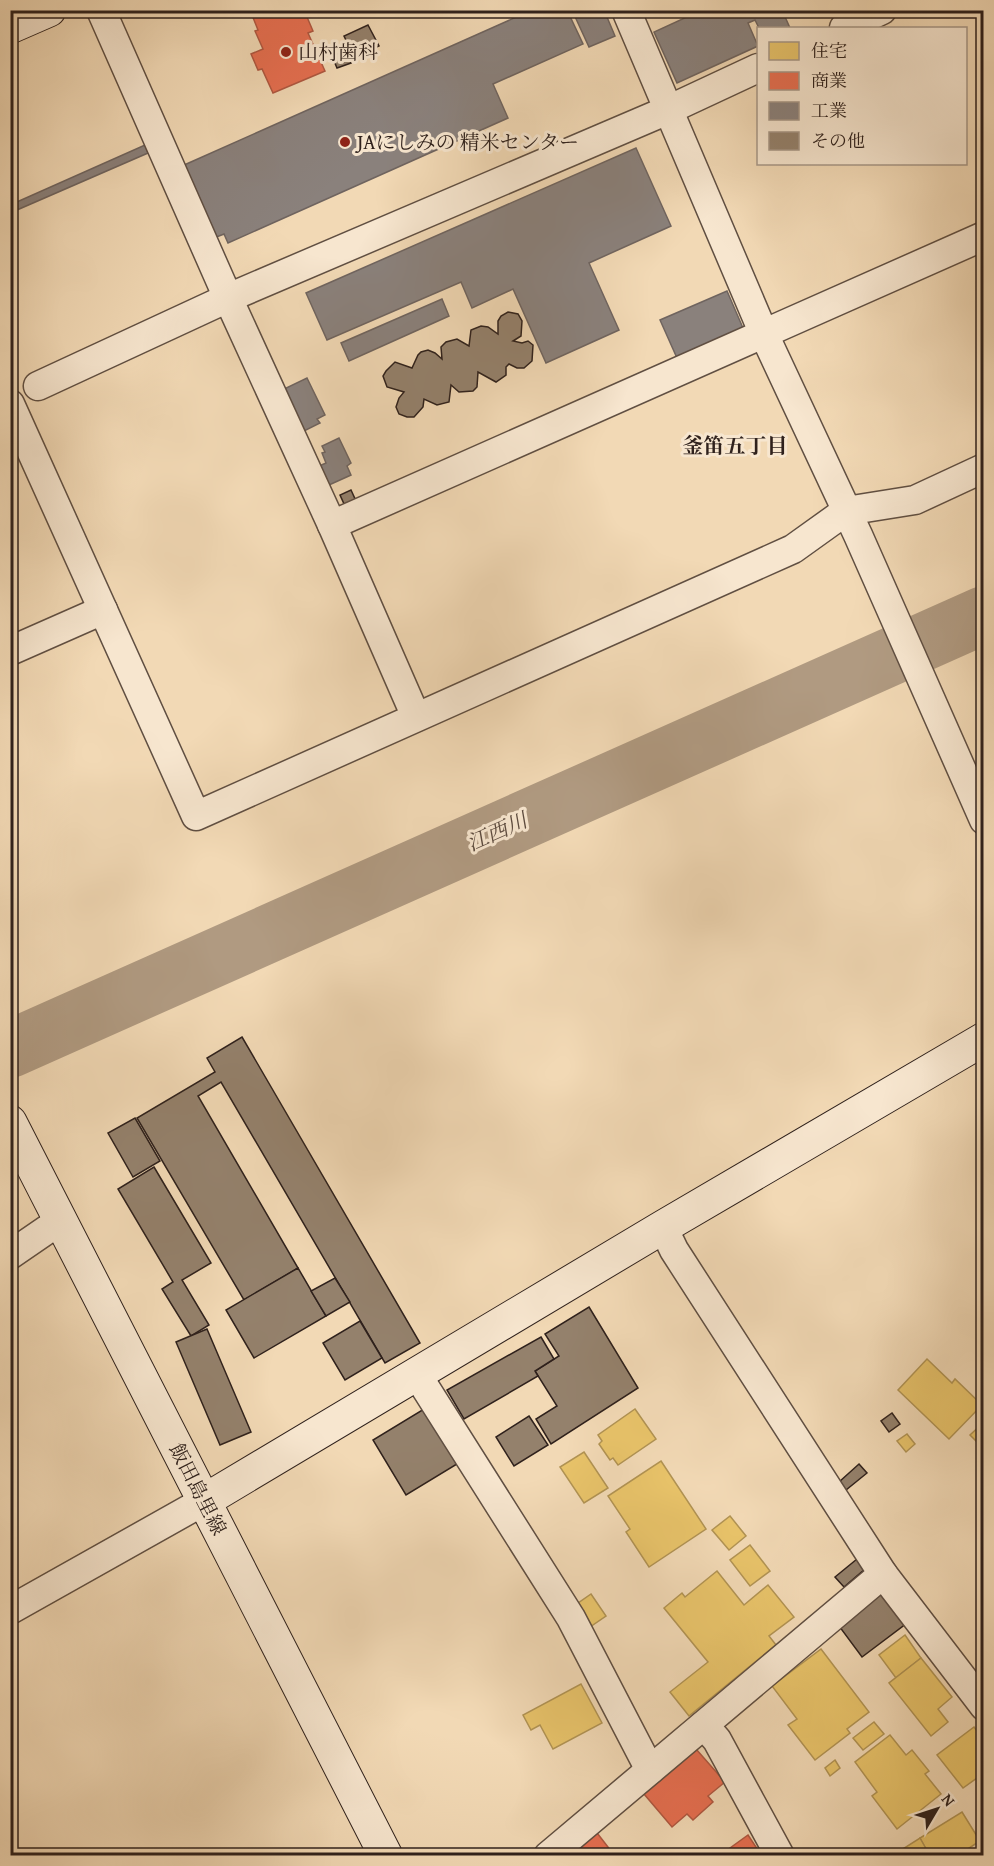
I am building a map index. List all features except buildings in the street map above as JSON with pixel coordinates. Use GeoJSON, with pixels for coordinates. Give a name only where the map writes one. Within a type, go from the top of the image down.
{"type":"FeatureCollection","features":[{"type":"Feature","properties":{"kind":"street"},"geometry":{"type":"LineString","coordinates":[[10,27],[49,10]]}},
{"type":"Feature","properties":{"kind":"street"},"geometry":{"type":"LineString","coordinates":[[101,10],[416,717]]}},
{"type":"Feature","properties":{"kind":"street"},"geometry":{"type":"LineString","coordinates":[[626,10],[763,332],[852,523],[984,820]]}},
{"type":"Feature","properties":{"kind":"street"},"geometry":{"type":"LineString","coordinates":[[846,27],[882,10]]}},
{"type":"Feature","properties":{"kind":"street"},"geometry":{"type":"LineString","coordinates":[[38,386],[228,298],[668,110],[757,69]]}},
{"type":"Feature","properties":{"kind":"street"},"geometry":{"type":"LineString","coordinates":[[332,525],[984,236]]}},
{"type":"Feature","properties":{"kind":"street"},"geometry":{"type":"LineString","coordinates":[[10,404],[195,816],[793,549],[852,523],[915,500],[984,468]]}},
{"type":"Feature","properties":{"kind":"street"},"geometry":{"type":"LineString","coordinates":[[10,651],[103,610]]}},
{"type":"Feature","properties":{"kind":"street"},"geometry":{"type":"LineString","coordinates":[[10,1610],[204,1501],[416,1373],[983,1040]]}},
{"type":"Feature","properties":{"kind":"street","name":"飯田島里線"},"geometry":{"type":"LineString","coordinates":[[15,1130],[386,1856]]}},
{"type":"Feature","properties":{"kind":"street"},"geometry":{"type":"LineString","coordinates":[[10,1255],[61,1220]]}},
{"type":"Feature","properties":{"kind":"street"},"geometry":{"type":"LineString","coordinates":[[663,1227],[674,1250],[883,1574],[984,1706]]}},
{"type":"Feature","properties":{"kind":"street"},"geometry":{"type":"LineString","coordinates":[[416,1373],[571,1618],[650,1770]]}},
{"type":"Feature","properties":{"kind":"street"},"geometry":{"type":"LineString","coordinates":[[548,1856],[883,1574]]}},
{"type":"Feature","properties":{"kind":"street"},"geometry":{"type":"LineString","coordinates":[[704,1725],[717,1740],[780,1856]]}},
{"type":"Feature","properties":{"kind":"waterway","name":"江西川"},"geometry":{"type":"LineString","coordinates":[[10,1049],[984,615]]}},
{"type":"Feature","properties":{"kind":"place","name":"山村歯科"},"geometry":{"type":"Point","coordinates":[286,52]}},
{"type":"Feature","properties":{"kind":"place","name":"JAにしみの 精米センター"},"geometry":{"type":"Point","coordinates":[345,142]}},
{"type":"Feature","properties":{"kind":"district","name":"釜笛五丁目"},"geometry":{"type":"Point","coordinates":[735,446]}}]}
